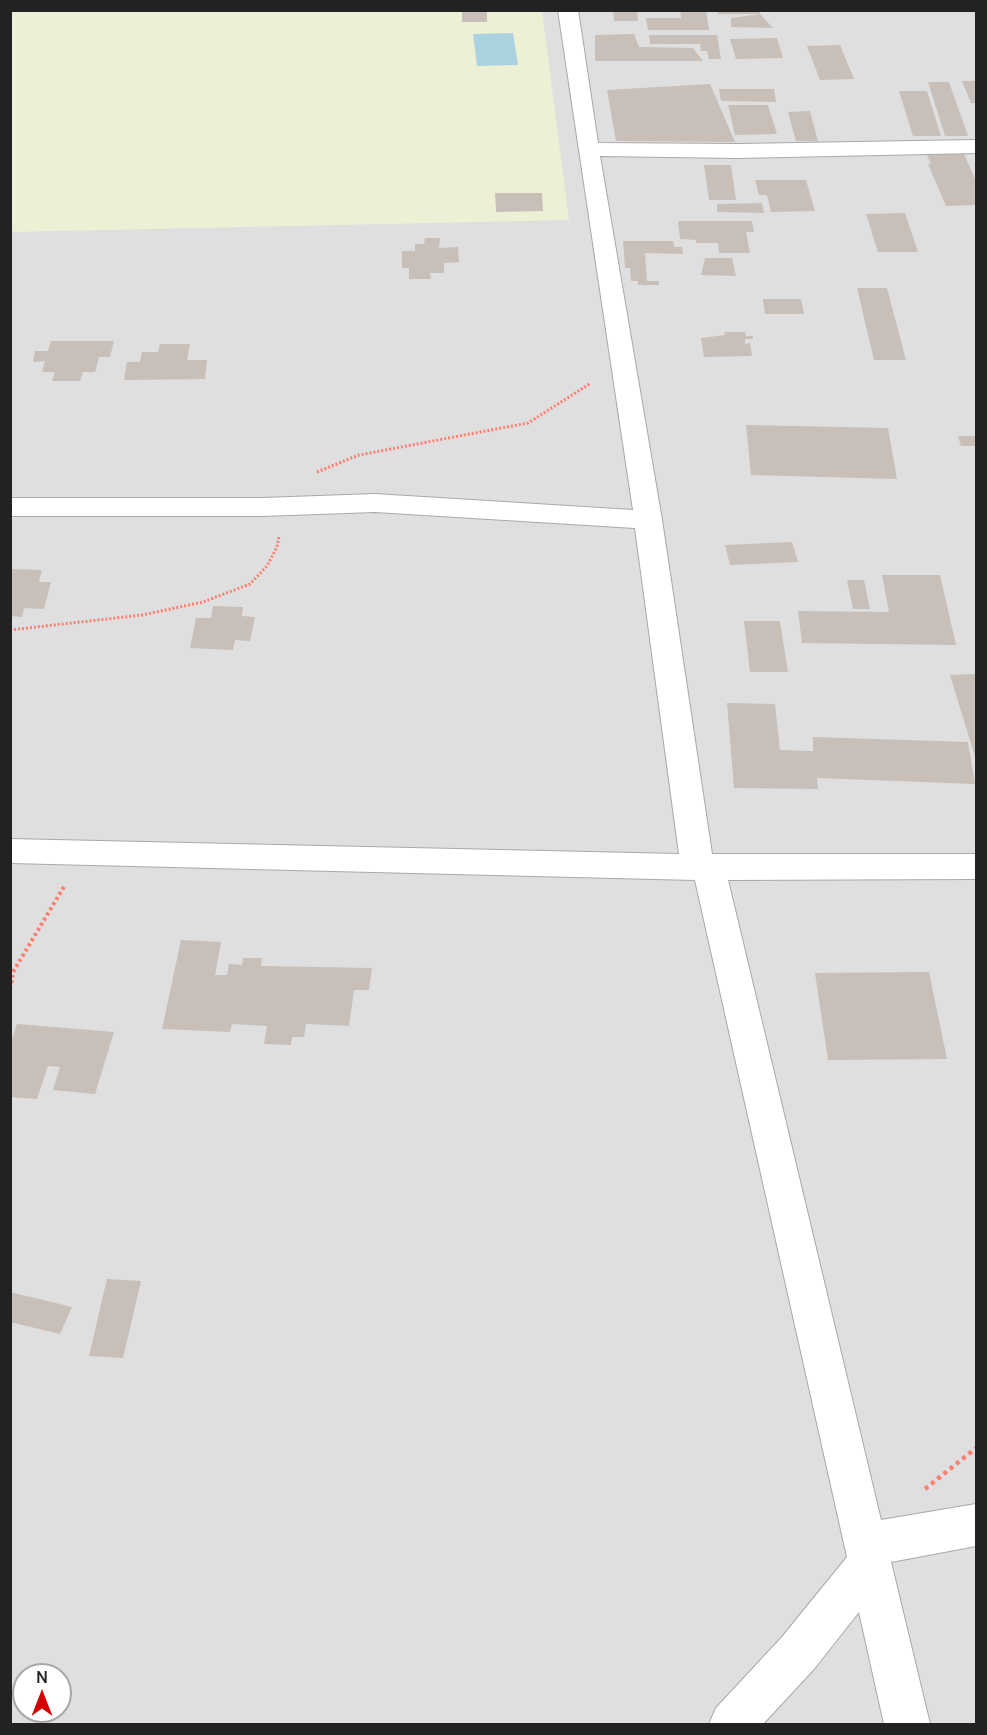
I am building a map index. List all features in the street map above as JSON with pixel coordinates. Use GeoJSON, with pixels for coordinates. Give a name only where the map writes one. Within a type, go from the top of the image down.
{"type":"FeatureCollection","features":[{"type":"Feature","properties":{"kind":"street"},"geometry":{"type":"LineString","coordinates":[[568,10],[588,149],[703,867],[907,1725]]}},
{"type":"Feature","properties":{"kind":"street"},"geometry":{"type":"LineString","coordinates":[[588,149],[738,151],[976,146]]}},
{"type":"Feature","properties":{"kind":"street"},"geometry":{"type":"LineString","coordinates":[[10,507],[273,507],[375,503],[648,520]]}},
{"type":"Feature","properties":{"kind":"street"},"geometry":{"type":"LineString","coordinates":[[10,851],[703,867],[976,866]]}},
{"type":"Feature","properties":{"kind":"street"},"geometry":{"type":"LineString","coordinates":[[732,1725],[798,1653],[867,1554],[976,1525]]}},
{"type":"Feature","properties":{"kind":"path"},"geometry":{"type":"LineString","coordinates":[[10,630],[142,615],[203,602],[250,584],[267,566],[277,547],[273,507],[300,479],[359,455],[528,423],[623,364]]}},
{"type":"Feature","properties":{"kind":"path"},"geometry":{"type":"LineString","coordinates":[[10,989],[12,975],[46,915],[86,853]]}},
{"type":"Feature","properties":{"kind":"shaded area"},"geometry":{"type":"Polygon","coordinates":[[[11,11],[976,11],[976,1724],[11,1724],[11,11]]]}},
{"type":"Feature","properties":{"kind":"green space"},"geometry":{"type":"Polygon","coordinates":[[[10,11],[542,11],[569,220],[11,232],[10,11]]]}},
{"type":"Feature","properties":{"kind":"water"},"geometry":{"type":"Polygon","coordinates":[[[513,33],[518,65],[477,66],[473,34],[513,33]]]}},
{"type":"Feature","properties":{"kind":"building"},"geometry":{"type":"Polygon","coordinates":[[[462,10],[487,10],[487,22],[462,22],[462,10]]]}},
{"type":"Feature","properties":{"kind":"building"},"geometry":{"type":"Polygon","coordinates":[[[613,10],[637,10],[638,21],[614,21],[613,10]]]}},
{"type":"Feature","properties":{"kind":"building"},"geometry":{"type":"Polygon","coordinates":[[[680,10],[706,10],[709,30],[648,30],[646,18],[681,18],[680,10]]]}},
{"type":"Feature","properties":{"kind":"building"},"geometry":{"type":"Polygon","coordinates":[[[718,10],[759,10],[760,14],[718,14],[718,10]]]}},
{"type":"Feature","properties":{"kind":"building"},"geometry":{"type":"Polygon","coordinates":[[[760,14],[773,28],[731,27],[731,18],[760,14]]]}},
{"type":"Feature","properties":{"kind":"building"},"geometry":{"type":"Polygon","coordinates":[[[634,34],[639,47],[693,48],[703,61],[595,61],[595,35],[634,34]]]}},
{"type":"Feature","properties":{"kind":"building"},"geometry":{"type":"Polygon","coordinates":[[[649,35],[717,35],[721,59],[709,59],[707,51],[701,51],[700,44],[650,44],[649,35]]]}},
{"type":"Feature","properties":{"kind":"building"},"geometry":{"type":"Polygon","coordinates":[[[777,38],[783,58],[736,59],[730,39],[777,38]]]}},
{"type":"Feature","properties":{"kind":"building"},"geometry":{"type":"Polygon","coordinates":[[[840,45],[854,79],[820,80],[807,46],[840,45]]]}},
{"type":"Feature","properties":{"kind":"building"},"geometry":{"type":"Polygon","coordinates":[[[962,81],[976,81],[976,103],[971,103],[962,81]]]}},
{"type":"Feature","properties":{"kind":"building"},"geometry":{"type":"Polygon","coordinates":[[[928,82],[949,82],[968,136],[945,136],[928,82]]]}},
{"type":"Feature","properties":{"kind":"building"},"geometry":{"type":"Polygon","coordinates":[[[710,84],[735,142],[616,141],[607,90],[710,84]]]}},
{"type":"Feature","properties":{"kind":"building"},"geometry":{"type":"Polygon","coordinates":[[[719,89],[774,89],[776,102],[721,101],[719,89]]]}},
{"type":"Feature","properties":{"kind":"building"},"geometry":{"type":"Polygon","coordinates":[[[899,91],[927,91],[941,136],[913,136],[899,91]]]}},
{"type":"Feature","properties":{"kind":"building"},"geometry":{"type":"Polygon","coordinates":[[[728,105],[768,105],[777,134],[735,135],[728,105]]]}},
{"type":"Feature","properties":{"kind":"building"},"geometry":{"type":"Polygon","coordinates":[[[810,111],[818,141],[796,141],[788,112],[810,111]]]}},
{"type":"Feature","properties":{"kind":"building"},"geometry":{"type":"Polygon","coordinates":[[[964,154],[976,181],[976,205],[946,206],[928,164],[931,164],[927,155],[964,154]]]}},
{"type":"Feature","properties":{"kind":"building"},"geometry":{"type":"Polygon","coordinates":[[[704,165],[731,165],[736,200],[709,200],[704,165]]]}},
{"type":"Feature","properties":{"kind":"building"},"geometry":{"type":"Polygon","coordinates":[[[755,180],[806,180],[815,211],[771,212],[767,195],[759,195],[755,180]]]}},
{"type":"Feature","properties":{"kind":"building"},"geometry":{"type":"Polygon","coordinates":[[[495,193],[542,193],[543,211],[496,212],[495,193]]]}},
{"type":"Feature","properties":{"kind":"building"},"geometry":{"type":"Polygon","coordinates":[[[762,203],[764,213],[717,212],[717,204],[762,203]]]}},
{"type":"Feature","properties":{"kind":"building"},"geometry":{"type":"Polygon","coordinates":[[[905,213],[918,252],[878,252],[866,214],[905,213]]]}},
{"type":"Feature","properties":{"kind":"building"},"geometry":{"type":"Polygon","coordinates":[[[678,221],[752,221],[754,232],[746,232],[750,253],[719,253],[718,243],[696,243],[696,240],[680,239],[678,221]]]}},
{"type":"Feature","properties":{"kind":"building"},"geometry":{"type":"Polygon","coordinates":[[[425,238],[440,238],[439,248],[458,247],[459,262],[444,263],[444,273],[430,273],[431,279],[409,279],[409,268],[402,268],[402,251],[415,251],[415,244],[424,244],[425,238]]]}},
{"type":"Feature","properties":{"kind":"building"},"geometry":{"type":"Polygon","coordinates":[[[623,241],[673,241],[674,247],[682,247],[683,254],[645,253],[647,281],[659,281],[659,285],[638,285],[638,281],[631,281],[630,268],[625,268],[623,241]]]}},
{"type":"Feature","properties":{"kind":"building"},"geometry":{"type":"Polygon","coordinates":[[[705,258],[732,258],[736,276],[701,275],[705,258]]]}},
{"type":"Feature","properties":{"kind":"building"},"geometry":{"type":"Polygon","coordinates":[[[857,288],[887,288],[906,360],[874,360],[857,288]]]}},
{"type":"Feature","properties":{"kind":"building"},"geometry":{"type":"Polygon","coordinates":[[[763,299],[801,299],[804,314],[765,314],[763,299]]]}},
{"type":"Feature","properties":{"kind":"building"},"geometry":{"type":"Polygon","coordinates":[[[724,332],[745,332],[746,336],[753,336],[753,339],[745,339],[745,344],[750,343],[752,356],[704,357],[701,338],[725,335],[724,332]]]}},
{"type":"Feature","properties":{"kind":"building"},"geometry":{"type":"Polygon","coordinates":[[[51,341],[114,341],[110,357],[99,357],[95,372],[83,372],[80,381],[52,381],[55,372],[42,372],[45,361],[33,362],[35,351],[48,351],[51,341]]]}},
{"type":"Feature","properties":{"kind":"building"},"geometry":{"type":"Polygon","coordinates":[[[160,344],[190,344],[187,360],[207,360],[205,379],[124,380],[127,362],[140,362],[142,352],[158,352],[160,344]]]}},
{"type":"Feature","properties":{"kind":"building"},"geometry":{"type":"Polygon","coordinates":[[[746,425],[888,428],[897,479],[751,475],[746,425]]]}},
{"type":"Feature","properties":{"kind":"building"},"geometry":{"type":"Polygon","coordinates":[[[958,436],[976,436],[976,446],[961,446],[958,436]]]}},
{"type":"Feature","properties":{"kind":"building"},"geometry":{"type":"Polygon","coordinates":[[[792,542],[798,562],[730,565],[725,545],[792,542]]]}},
{"type":"Feature","properties":{"kind":"building"},"geometry":{"type":"Polygon","coordinates":[[[10,569],[42,570],[39,582],[51,582],[44,609],[24,608],[22,617],[10,616],[10,569]]]}},
{"type":"Feature","properties":{"kind":"building"},"geometry":{"type":"Polygon","coordinates":[[[882,575],[940,575],[956,645],[802,643],[798,611],[889,612],[882,575]]]}},
{"type":"Feature","properties":{"kind":"building"},"geometry":{"type":"Polygon","coordinates":[[[847,580],[864,580],[870,609],[853,609],[847,580]]]}},
{"type":"Feature","properties":{"kind":"building"},"geometry":{"type":"Polygon","coordinates":[[[213,606],[243,607],[242,616],[255,617],[250,641],[235,640],[233,650],[190,648],[196,618],[211,618],[213,606]]]}},
{"type":"Feature","properties":{"kind":"building"},"geometry":{"type":"Polygon","coordinates":[[[744,621],[780,621],[788,672],[750,672],[744,621]]]}},
{"type":"Feature","properties":{"kind":"building"},"geometry":{"type":"Polygon","coordinates":[[[976,674],[976,760],[950,675],[976,674]]]}},
{"type":"Feature","properties":{"kind":"building"},"geometry":{"type":"Polygon","coordinates":[[[727,703],[775,704],[780,750],[813,751],[813,737],[968,742],[975,784],[817,778],[818,789],[734,788],[727,703]]]}},
{"type":"Feature","properties":{"kind":"building"},"geometry":{"type":"Polygon","coordinates":[[[181,940],[221,942],[215,975],[227,975],[229,964],[242,965],[243,958],[262,958],[261,966],[372,968],[369,990],[354,990],[349,1026],[306,1024],[304,1037],[292,1037],[291,1045],[264,1044],[267,1026],[232,1024],[230,1032],[162,1029],[181,940]]]}},
{"type":"Feature","properties":{"kind":"building"},"geometry":{"type":"Polygon","coordinates":[[[929,972],[947,1059],[828,1060],[815,973],[929,972]]]}},
{"type":"Feature","properties":{"kind":"building"},"geometry":{"type":"Polygon","coordinates":[[[17,1024],[114,1032],[95,1094],[53,1090],[60,1067],[48,1066],[37,1099],[10,1097],[10,1045],[17,1024]]]}},
{"type":"Feature","properties":{"kind":"building"},"geometry":{"type":"Polygon","coordinates":[[[107,1279],[141,1281],[123,1358],[89,1356],[107,1279]]]}},
{"type":"Feature","properties":{"kind":"building"},"geometry":{"type":"Polygon","coordinates":[[[10,1292],[72,1307],[60,1334],[10,1322],[10,1292]]]}}]}
